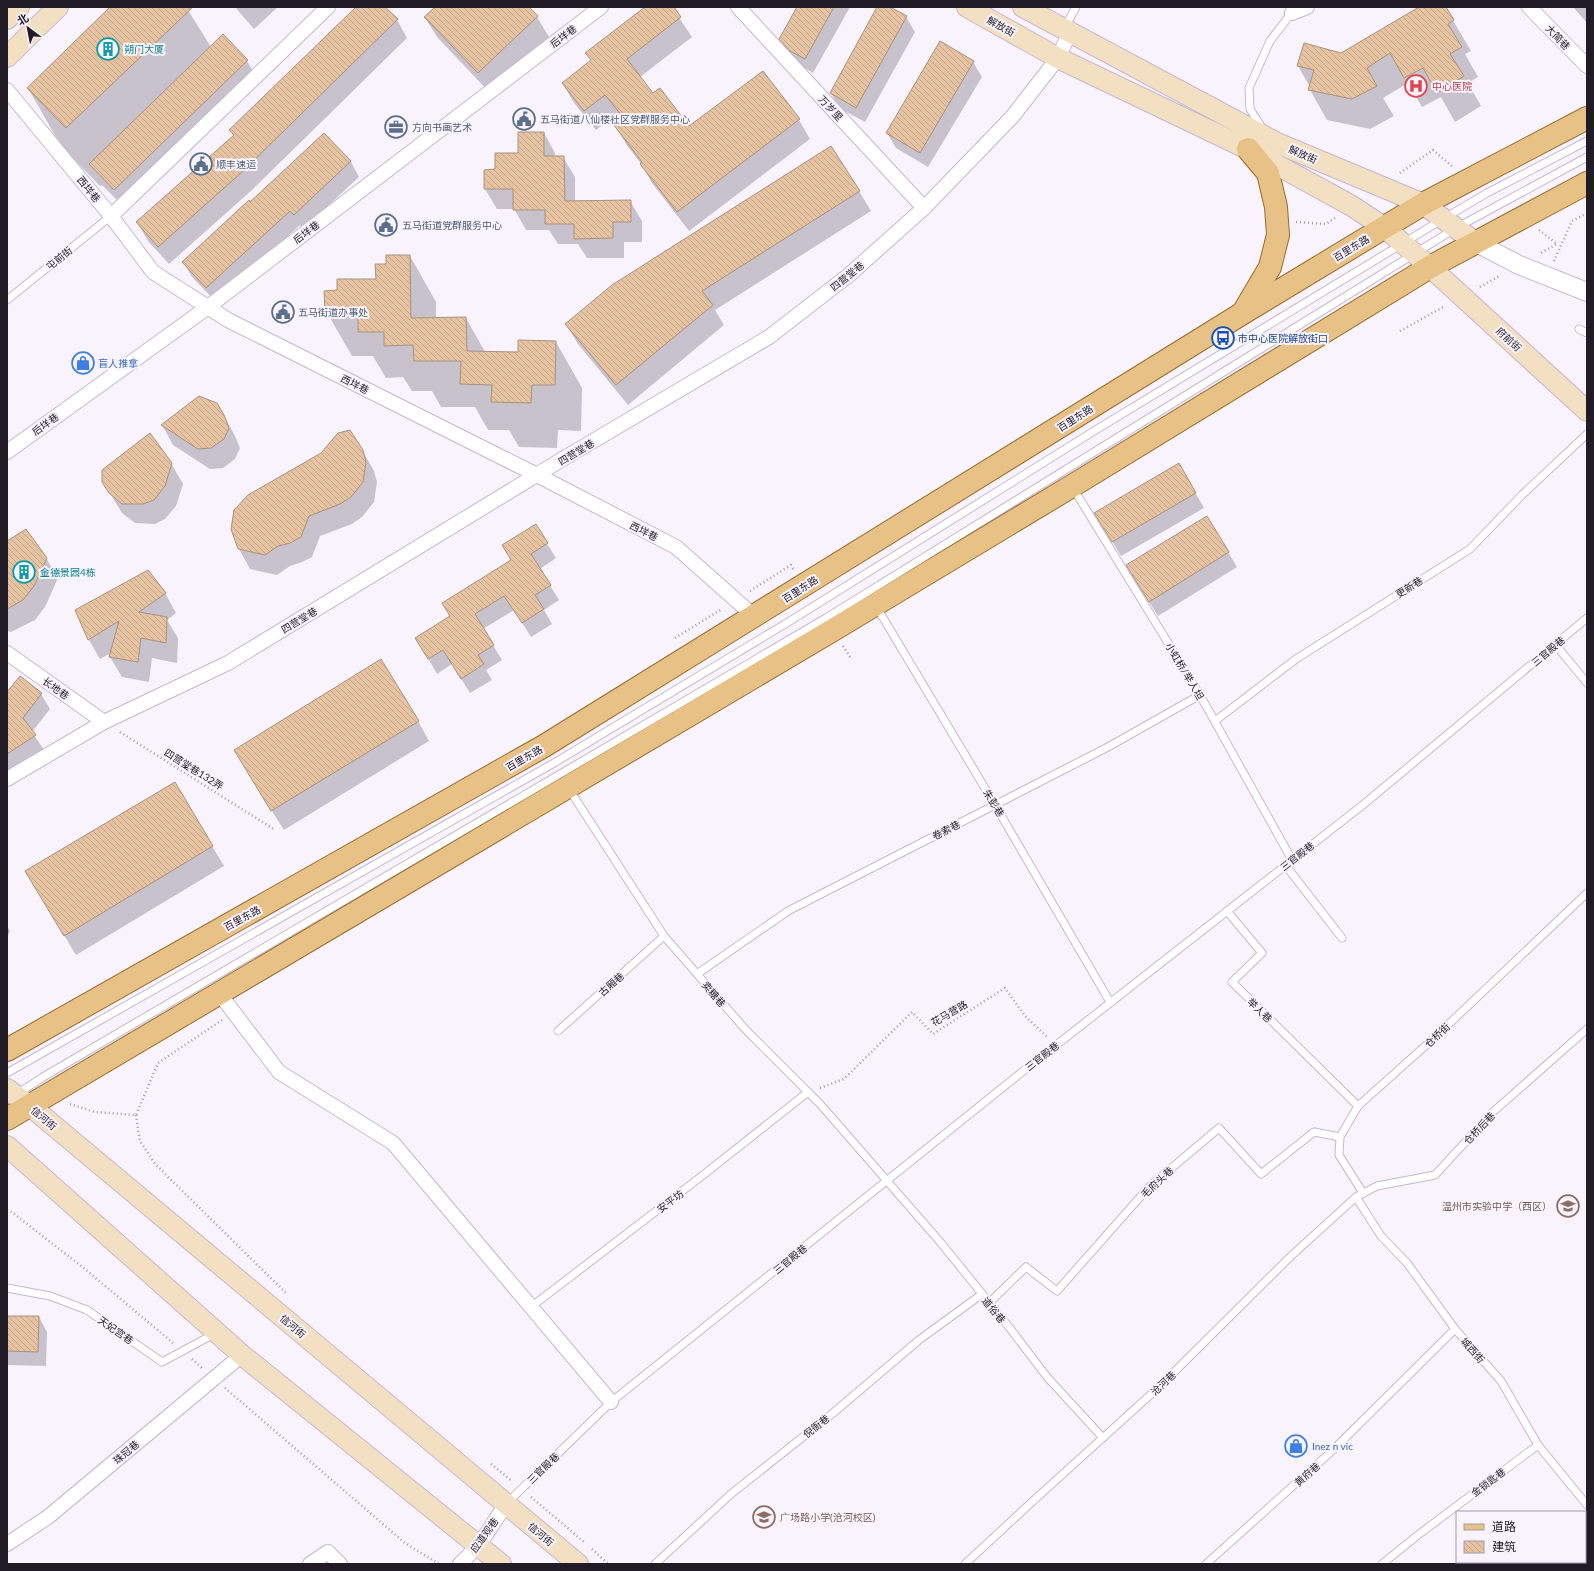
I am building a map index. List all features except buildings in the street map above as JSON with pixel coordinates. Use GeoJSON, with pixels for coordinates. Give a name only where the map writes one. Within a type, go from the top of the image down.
{"type":"FeatureCollection","features":[{"type":"Feature","properties":{"kind":"main road"},"geometry":{"type":"LineString","coordinates":[[7,19],[19,7]]}},
{"type":"Feature","properties":{"kind":"main road"},"geometry":{"type":"LineString","coordinates":[[7,57],[58,7]]}},
{"type":"Feature","properties":{"kind":"main road","name":"解放街"},"geometry":{"type":"LineString","coordinates":[[967,7],[1058,58],[1248,149],[1352,206],[1385,228],[1416,254]]}},
{"type":"Feature","properties":{"kind":"main road","name":"解放街"},"geometry":{"type":"LineString","coordinates":[[1023,7],[1269,138],[1423,204],[1475,242]]}},
{"type":"Feature","properties":{"kind":"main road","name":"百里东路"},"geometry":{"type":"LineString","coordinates":[[7,1050],[544,746],[755,617],[1243,313],[1423,204],[1587,118]]}},
{"type":"Feature","properties":{"kind":"main road"},"geometry":{"type":"LineString","coordinates":[[1243,313],[1270,267],[1278,235],[1276,207],[1268,173],[1248,149]]}},
{"type":"Feature","properties":{"kind":"main road"},"geometry":{"type":"LineString","coordinates":[[7,1119],[15,1097],[219,993],[568,787],[1072,486],[1416,254],[1475,242],[1587,183]]}},
{"type":"Feature","properties":{"kind":"main road","name":"府前街"},"geometry":{"type":"LineString","coordinates":[[1416,254],[1587,411]]}},
{"type":"Feature","properties":{"kind":"main road","name":"信河街"},"geometry":{"type":"LineString","coordinates":[[15,1097],[578,1564]]}},
{"type":"Feature","properties":{"kind":"main road"},"geometry":{"type":"LineString","coordinates":[[7,1146],[218,1332],[242,1355],[501,1564]]}},
{"type":"Feature","properties":{"kind":"street"},"geometry":{"type":"LineString","coordinates":[[111,216],[328,7]]}},
{"type":"Feature","properties":{"kind":"street","name":"后垟巷"},"geometry":{"type":"LineString","coordinates":[[7,452],[208,307],[601,7]]}},
{"type":"Feature","properties":{"kind":"street","name":"万岁里"},"geometry":{"type":"LineString","coordinates":[[738,7],[924,208]]}},
{"type":"Feature","properties":{"kind":"street"},"geometry":{"type":"LineString","coordinates":[[1294,10],[1307,7]]}},
{"type":"Feature","properties":{"kind":"street","name":"大简巷"},"geometry":{"type":"LineString","coordinates":[[1529,7],[1587,66]]}},
{"type":"Feature","properties":{"kind":"street","name":"四营堂巷"},"geometry":{"type":"LineString","coordinates":[[7,780],[104,722],[228,663],[537,475],[769,337],[849,275],[924,208],[1012,117],[1058,58],[1067,30]]}},
{"type":"Feature","properties":{"kind":"street","name":"西垟巷"},"geometry":{"type":"LineString","coordinates":[[7,90],[111,216],[153,272],[228,320],[537,475],[676,547],[755,617]]}},
{"type":"Feature","properties":{"kind":"street","name":"解放街"},"geometry":{"type":"LineString","coordinates":[[1475,242],[1519,265],[1587,292]]}},
{"type":"Feature","properties":{"kind":"street","name":"长地巷"},"geometry":{"type":"LineString","coordinates":[[7,653],[104,722]]}},
{"type":"Feature","properties":{"kind":"street"},"geometry":{"type":"LineString","coordinates":[[219,993],[279,1072],[393,1143],[611,1402]]}},
{"type":"Feature","properties":{"kind":"street","name":"珠冠巷"},"geometry":{"type":"LineString","coordinates":[[7,1544],[48,1517],[242,1355]]}},
{"type":"Feature","properties":{"kind":"street","name":"应道观巷"},"geometry":{"type":"LineString","coordinates":[[460,1564],[479,1545],[506,1504]]}},
{"type":"Feature","properties":{"kind":"street"},"geometry":{"type":"LineString","coordinates":[[310,1564],[328,1552],[340,1564]]}},
{"type":"Feature","properties":{"kind":"lane"},"geometry":{"type":"LineString","coordinates":[[1067,30],[1076,7]]}},
{"type":"Feature","properties":{"kind":"lane"},"geometry":{"type":"LineString","coordinates":[[1269,138],[1250,109],[1249,88],[1270,41],[1294,10]]}},
{"type":"Feature","properties":{"kind":"lane"},"geometry":{"type":"LineString","coordinates":[[15,1097],[56,1069],[826,618],[1416,254],[1449,223],[1487,193],[1587,142]]}},
{"type":"Feature","properties":{"kind":"lane"},"geometry":{"type":"LineString","coordinates":[[7,1073],[554,763],[790,621],[1094,431],[1416,254],[1449,223],[1587,158]]}},
{"type":"Feature","properties":{"kind":"lane","name":"屯前街"},"geometry":{"type":"LineString","coordinates":[[7,300],[111,216]]}},
{"type":"Feature","properties":{"kind":"lane"},"geometry":{"type":"LineString","coordinates":[[1578,329],[1587,333]]}},
{"type":"Feature","properties":{"kind":"lane","name":"更新巷"},"geometry":{"type":"LineString","coordinates":[[1215,721],[1296,659],[1470,548],[1522,495],[1587,434]]}},
{"type":"Feature","properties":{"kind":"lane","name":"小虹桥/举人坦"},"geometry":{"type":"LineString","coordinates":[[1072,486],[1200,695],[1292,860]]}},
{"type":"Feature","properties":{"kind":"lane","name":"朱彭巷"},"geometry":{"type":"LineString","coordinates":[[875,604],[1110,1002]]}},
{"type":"Feature","properties":{"kind":"lane","name":"三官殿巷"},"geometry":{"type":"LineString","coordinates":[[506,1504],[611,1402],[1110,1002],[1364,804],[1587,618]]}},
{"type":"Feature","properties":{"kind":"lane"},"geometry":{"type":"LineString","coordinates":[[1555,644],[1587,683]]}},
{"type":"Feature","properties":{"kind":"lane","name":"卷索巷"},"geometry":{"type":"LineString","coordinates":[[697,974],[788,911],[1108,747],[1200,695]]}},
{"type":"Feature","properties":{"kind":"lane","name":"卖糖巷"},"geometry":{"type":"LineString","coordinates":[[568,787],[664,936],[745,1030],[821,1104],[886,1181]]}},
{"type":"Feature","properties":{"kind":"lane"},"geometry":{"type":"LineString","coordinates":[[1286,866],[1342,938]]}},
{"type":"Feature","properties":{"kind":"lane","name":"仓桥街"},"geometry":{"type":"LineString","coordinates":[[1363,1193],[1339,1156],[1340,1137],[1358,1106],[1433,1039],[1587,894]]}},
{"type":"Feature","properties":{"kind":"lane","name":"举人巷"},"geometry":{"type":"LineString","coordinates":[[1227,911],[1262,953],[1232,982],[1358,1106]]}},
{"type":"Feature","properties":{"kind":"lane","name":"古厢巷"},"geometry":{"type":"LineString","coordinates":[[558,1031],[664,936]]}},
{"type":"Feature","properties":{"kind":"lane","name":"仓桥后巷"},"geometry":{"type":"LineString","coordinates":[[1356,1197],[1377,1186],[1435,1175],[1493,1112],[1587,1029]]}},
{"type":"Feature","properties":{"kind":"lane","name":"安平坊"},"geometry":{"type":"LineString","coordinates":[[531,1307],[707,1172],[808,1092]]}},
{"type":"Feature","properties":{"kind":"lane","name":"毛府头巷"},"geometry":{"type":"LineString","coordinates":[[989,1303],[1026,1267],[1057,1291],[1149,1187],[1219,1128],[1261,1174],[1314,1132],[1340,1137]]}},
{"type":"Feature","properties":{"kind":"lane","name":"道俗巷"},"geometry":{"type":"LineString","coordinates":[[886,1181],[941,1243],[1047,1378],[1103,1438]]}},
{"type":"Feature","properties":{"kind":"lane","name":"城西街"},"geometry":{"type":"LineString","coordinates":[[1356,1197],[1381,1236],[1407,1263],[1455,1329],[1501,1381],[1538,1445],[1587,1505]]}},
{"type":"Feature","properties":{"kind":"lane","name":"沧河巷"},"geometry":{"type":"LineString","coordinates":[[965,1564],[1159,1388],[1290,1257],[1356,1197]]}},
{"type":"Feature","properties":{"kind":"lane","name":"天妃宫巷"},"geometry":{"type":"LineString","coordinates":[[7,1288],[50,1296],[87,1310],[162,1362],[218,1332]]}},
{"type":"Feature","properties":{"kind":"lane","name":"倪衙巷"},"geometry":{"type":"LineString","coordinates":[[654,1564],[731,1494],[833,1413],[919,1340],[982,1294]]}},
{"type":"Feature","properties":{"kind":"lane","name":"黄府巷"},"geometry":{"type":"LineString","coordinates":[[1206,1564],[1333,1450],[1455,1329]]}},
{"type":"Feature","properties":{"kind":"lane","name":"金锁匙巷"},"geometry":{"type":"LineString","coordinates":[[1382,1564],[1418,1535],[1538,1445]]}},
{"type":"Feature","properties":{"kind":"path"},"geometry":{"type":"LineString","coordinates":[[1547,276],[1572,221],[1587,213]]}},
{"type":"Feature","properties":{"kind":"path","name":"四营堂巷132弄"},"geometry":{"type":"LineString","coordinates":[[104,722],[275,830]]}},
{"type":"Feature","properties":{"kind":"path","name":"花马营路"},"geometry":{"type":"LineString","coordinates":[[808,1092],[844,1079],[912,1012],[933,1034],[1005,988],[1025,1016],[1056,1045]]}},
{"type":"Feature","properties":{"kind":"path"},"geometry":{"type":"LineString","coordinates":[[136,1115],[140,1141],[155,1164],[291,1298]]}},
{"type":"Feature","properties":{"kind":"path"},"geometry":{"type":"LineString","coordinates":[[489,1463],[522,1488],[584,1542]]}},
{"type":"Feature","properties":{"kind":"path"},"geometry":{"type":"LineString","coordinates":[[590,1548],[608,1564]]}},
{"type":"Feature","properties":{"kind":"place","name":"朔门大厦"},"geometry":{"type":"Point","coordinates":[108,49]}},
{"type":"Feature","properties":{"kind":"place","name":"中心医院"},"geometry":{"type":"Point","coordinates":[1416,86]}},
{"type":"Feature","properties":{"kind":"place","name":"五马街道八仙楼社区党群服务中心"},"geometry":{"type":"Point","coordinates":[524,119]}},
{"type":"Feature","properties":{"kind":"place","name":"方向书画艺术"},"geometry":{"type":"Point","coordinates":[396,127]}},
{"type":"Feature","properties":{"kind":"place","name":"顺丰速运"},"geometry":{"type":"Point","coordinates":[201,164]}},
{"type":"Feature","properties":{"kind":"place","name":"五马街道党群服务中心"},"geometry":{"type":"Point","coordinates":[386,225]}},
{"type":"Feature","properties":{"kind":"place","name":"五马街道办事处"},"geometry":{"type":"Point","coordinates":[283,312]}},
{"type":"Feature","properties":{"kind":"place","name":"市中心医院解放街口"},"geometry":{"type":"Point","coordinates":[1223,338]}},
{"type":"Feature","properties":{"kind":"place","name":"盲人推拿"},"geometry":{"type":"Point","coordinates":[83,363]}},
{"type":"Feature","properties":{"kind":"place","name":"金德景园4栋"},"geometry":{"type":"Point","coordinates":[24,572]}},
{"type":"Feature","properties":{"kind":"place","name":"温州市实验中学（西区）"},"geometry":{"type":"Point","coordinates":[1568,1206]}},
{"type":"Feature","properties":{"kind":"place","name":"Inez n vic"},"geometry":{"type":"Point","coordinates":[1296,1446]}},
{"type":"Feature","properties":{"kind":"place","name":"广场路小学(沧河校区)"},"geometry":{"type":"Point","coordinates":[764,1517]}}]}
